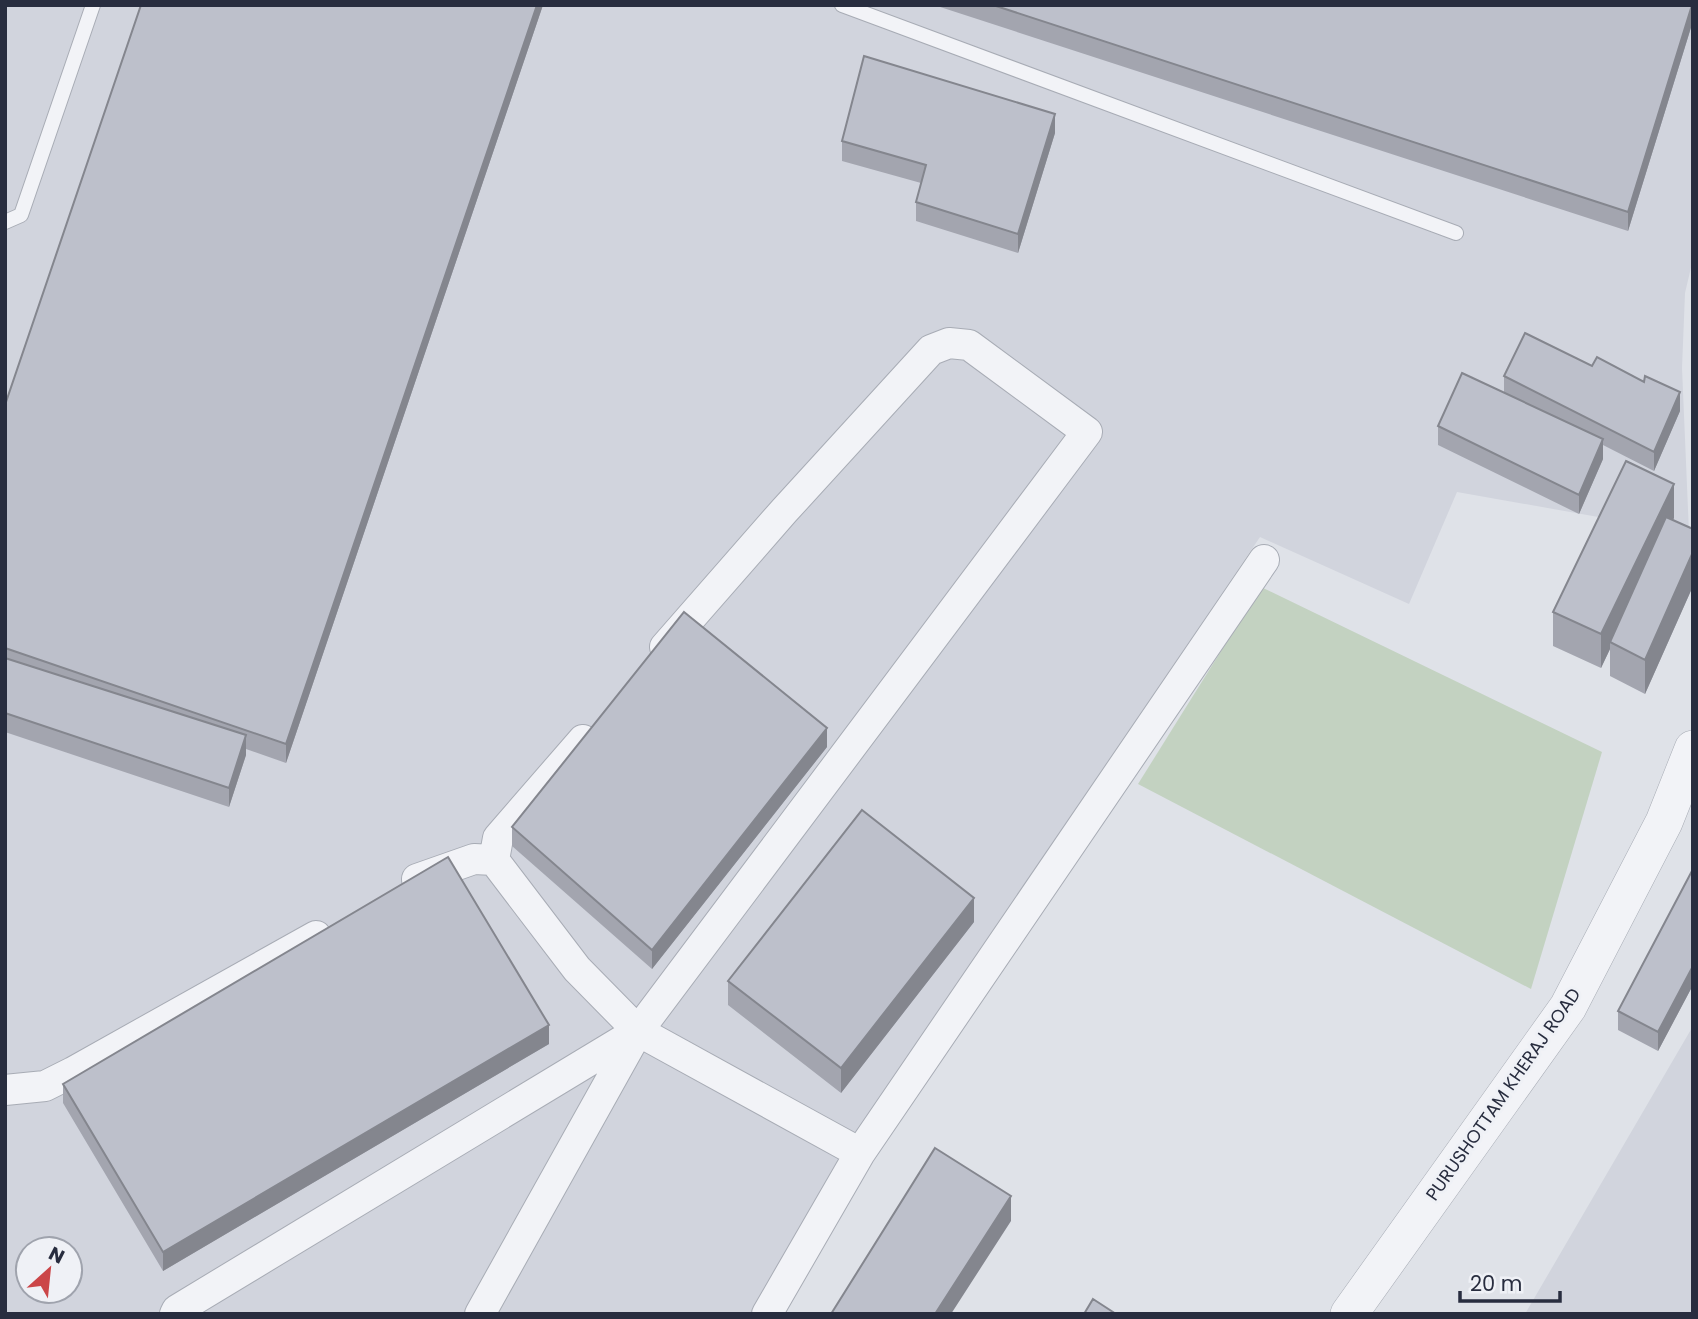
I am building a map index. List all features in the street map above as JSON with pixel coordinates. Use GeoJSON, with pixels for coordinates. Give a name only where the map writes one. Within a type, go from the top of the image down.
{"type":"FeatureCollection","features":[{"type":"Feature","properties":{"kind":"street"},"geometry":{"type":"LineString","coordinates":[[480,1314],[638,1031],[1087,432],[969,345],[949,343],[931,350],[648,666]]}},
{"type":"Feature","properties":{"kind":"street"},"geometry":{"type":"LineString","coordinates":[[767,1314],[860,1153],[1264,560]]}},
{"type":"Feature","properties":{"kind":"street"},"geometry":{"type":"LineString","coordinates":[[603,718],[498,838],[494,860],[577,970],[638,1031],[860,1153]]}},
{"type":"Feature","properties":{"kind":"street","name":"PURUSHOTTAM KHERAJ ROAD"},"geometry":{"type":"LineString","coordinates":[[1349,1314],[1568,1007],[1664,822],[1683,799],[1693,749]]}},
{"type":"Feature","properties":{"kind":"street"},"geometry":{"type":"LineString","coordinates":[[388,895],[436,871],[474,859],[494,860]]}},
{"type":"Feature","properties":{"kind":"street"},"geometry":{"type":"LineString","coordinates":[[5,1090],[46,1086],[339,923]]}},
{"type":"Feature","properties":{"kind":"street"},"geometry":{"type":"LineString","coordinates":[[175,1314],[638,1031]]}},
{"type":"Feature","properties":{"kind":"lane"},"geometry":{"type":"LineString","coordinates":[[5,222],[21,215],[93,5]]}},
{"type":"Feature","properties":{"kind":"lane"},"geometry":{"type":"LineString","coordinates":[[842,5],[1456,233]]}},
{"type":"Feature","properties":{"kind":"shaded area"},"geometry":{"type":"Polygon","coordinates":[[[5,5],[1693,5],[1693,259],[1685,293],[1682,368],[1689,533],[1457,492],[1409,604],[1260,537],[874,1108],[756,1314],[5,1314],[5,5]]]}},
{"type":"Feature","properties":{"kind":"shaded area"},"geometry":{"type":"Polygon","coordinates":[[[1693,1026],[1693,1314],[1525,1314],[1693,1026]]]}},
{"type":"Feature","properties":{"kind":"green space"},"geometry":{"type":"Polygon","coordinates":[[[1261,587],[1602,752],[1531,989],[1138,784],[1261,587]]]}},
{"type":"Feature","properties":{"kind":"building"},"geometry":{"type":"Polygon","coordinates":[[[141,5],[537,5],[286,744],[5,648],[5,405],[141,5]]]}},
{"type":"Feature","properties":{"kind":"building"},"geometry":{"type":"Polygon","coordinates":[[[993,5],[1692,5],[1628,212],[993,5]]]}},
{"type":"Feature","properties":{"kind":"building"},"geometry":{"type":"Polygon","coordinates":[[[864,56],[1055,114],[1018,234],[916,202],[926,165],[842,141],[864,56]]]}},
{"type":"Feature","properties":{"kind":"building"},"geometry":{"type":"Polygon","coordinates":[[[1525,333],[1592,366],[1597,357],[1644,382],[1645,376],[1680,392],[1654,452],[1504,376],[1525,333]]]}},
{"type":"Feature","properties":{"kind":"building"},"geometry":{"type":"Polygon","coordinates":[[[1462,373],[1603,439],[1579,495],[1438,426],[1462,373]]]}},
{"type":"Feature","properties":{"kind":"building"},"geometry":{"type":"Polygon","coordinates":[[[1626,461],[1674,484],[1601,634],[1553,612],[1626,461]]]}},
{"type":"Feature","properties":{"kind":"building"},"geometry":{"type":"Polygon","coordinates":[[[1666,517],[1693,529],[1693,552],[1645,660],[1610,642],[1666,517]]]}},
{"type":"Feature","properties":{"kind":"building"},"geometry":{"type":"Polygon","coordinates":[[[684,612],[827,728],[652,950],[512,827],[684,612]]]}},
{"type":"Feature","properties":{"kind":"building"},"geometry":{"type":"Polygon","coordinates":[[[5,658],[246,735],[229,788],[5,713],[5,658]]]}},
{"type":"Feature","properties":{"kind":"building"},"geometry":{"type":"Polygon","coordinates":[[[862,810],[974,898],[841,1068],[728,981],[862,810]]]}},
{"type":"Feature","properties":{"kind":"building"},"geometry":{"type":"Polygon","coordinates":[[[448,857],[549,1025],[163,1252],[63,1084],[448,857]]]}},
{"type":"Feature","properties":{"kind":"building"},"geometry":{"type":"Polygon","coordinates":[[[1693,869],[1693,966],[1658,1032],[1618,1011],[1693,869]]]}},
{"type":"Feature","properties":{"kind":"building"},"geometry":{"type":"Polygon","coordinates":[[[935,1148],[1011,1196],[935,1314],[831,1314],[935,1148]]]}},
{"type":"Feature","properties":{"kind":"building"},"geometry":{"type":"Polygon","coordinates":[[[1093,1299],[1116,1314],[1084,1314],[1093,1299]]]}}]}
